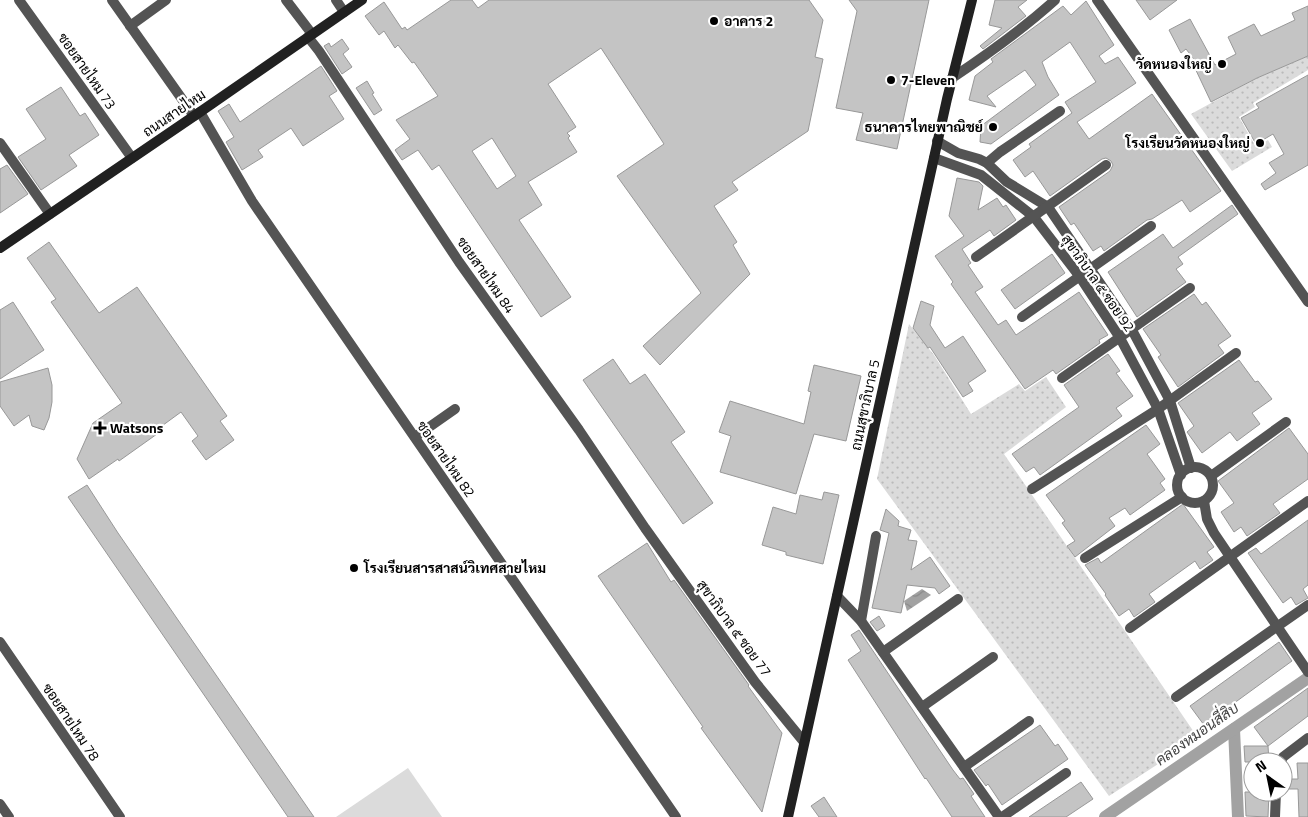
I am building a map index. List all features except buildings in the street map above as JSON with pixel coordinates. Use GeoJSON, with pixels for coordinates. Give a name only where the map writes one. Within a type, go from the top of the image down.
{"type":"FeatureCollection","features":[{"type":"Feature","properties":{"kind":"main road","name":"ถนนสายไหม"},"geometry":{"type":"LineString","coordinates":[[0,248],[362,0]]}},
{"type":"Feature","properties":{"kind":"main road","name":"ถนนสุขาภิบาล 5"},"geometry":{"type":"LineString","coordinates":[[788,817],[937,141],[972,0]]}},
{"type":"Feature","properties":{"kind":"street","name":"ซอยสายไหม 73"},"geometry":{"type":"LineString","coordinates":[[19,0],[132,158]]}},
{"type":"Feature","properties":{"kind":"street","name":"ซอยสายไหม 82"},"geometry":{"type":"LineString","coordinates":[[112,0],[197,114],[252,201],[676,817]]}},
{"type":"Feature","properties":{"kind":"street"},"geometry":{"type":"LineString","coordinates":[[130,26],[166,0]]}},
{"type":"Feature","properties":{"kind":"street","name":"ซอยสายไหม 84"},"geometry":{"type":"LineString","coordinates":[[286,0],[459,262],[579,430],[645,528]]}},
{"type":"Feature","properties":{"kind":"street"},"geometry":{"type":"LineString","coordinates":[[336,0],[344,12]]}},
{"type":"Feature","properties":{"kind":"street"},"geometry":{"type":"LineString","coordinates":[[952,78],[980,60],[1055,0]]}},
{"type":"Feature","properties":{"kind":"street"},"geometry":{"type":"LineString","coordinates":[[1097,0],[1308,302]]}},
{"type":"Feature","properties":{"kind":"street"},"geometry":{"type":"LineString","coordinates":[[987,163],[1060,111]]}},
{"type":"Feature","properties":{"kind":"street"},"geometry":{"type":"LineString","coordinates":[[937,141],[958,153],[979,158],[1007,182],[1048,207],[1132,330],[1170,401],[1191,468]]}},
{"type":"Feature","properties":{"kind":"street"},"geometry":{"type":"LineString","coordinates":[[0,142],[50,214]]}},
{"type":"Feature","properties":{"kind":"street","name":"สุขาภิบาล ๕ ซอย 92"},"geometry":{"type":"LineString","coordinates":[[934,158],[982,175],[1034,217],[1080,277],[1120,338],[1158,409],[1181,474]]}},
{"type":"Feature","properties":{"kind":"street"},"geometry":{"type":"LineString","coordinates":[[976,257],[1106,164]]}},
{"type":"Feature","properties":{"kind":"street"},"geometry":{"type":"LineString","coordinates":[[1022,317],[1151,226]]}},
{"type":"Feature","properties":{"kind":"street"},"geometry":{"type":"LineString","coordinates":[[1062,378],[1190,288]]}},
{"type":"Feature","properties":{"kind":"street"},"geometry":{"type":"LineString","coordinates":[[1032,489],[1170,401],[1236,353]]}},
{"type":"Feature","properties":{"kind":"street"},"geometry":{"type":"LineString","coordinates":[[414,437],[455,409]]}},
{"type":"Feature","properties":{"kind":"street"},"geometry":{"type":"LineString","coordinates":[[1211,476],[1286,422]]}},
{"type":"Feature","properties":{"kind":"street"},"geometry":{"type":"LineString","coordinates":[[1191,468],[1205,470],[1211,476],[1213,482],[1213,490],[1210,496],[1196,503],[1188,502],[1178,490],[1181,474],[1191,468]]}},
{"type":"Feature","properties":{"kind":"street"},"geometry":{"type":"LineString","coordinates":[[1085,558],[1182,497]]}},
{"type":"Feature","properties":{"kind":"street"},"geometry":{"type":"LineString","coordinates":[[1204,500],[1207,519],[1230,557],[1306,669]]}},
{"type":"Feature","properties":{"kind":"street"},"geometry":{"type":"LineString","coordinates":[[1130,628],[1308,501]]}},
{"type":"Feature","properties":{"kind":"street","name":"สุขาภิบาล ๕ ซอย 77"},"geometry":{"type":"LineString","coordinates":[[645,528],[756,682],[804,742]]}},
{"type":"Feature","properties":{"kind":"street"},"geometry":{"type":"LineString","coordinates":[[861,621],[876,536]]}},
{"type":"Feature","properties":{"kind":"street"},"geometry":{"type":"LineString","coordinates":[[837,596],[861,621],[1000,817],[1066,773]]}},
{"type":"Feature","properties":{"kind":"street"},"geometry":{"type":"LineString","coordinates":[[883,652],[958,599]]}},
{"type":"Feature","properties":{"kind":"street"},"geometry":{"type":"LineString","coordinates":[[1176,697],[1308,605]]}},
{"type":"Feature","properties":{"kind":"street","name":"ซอยสายไหม 78"},"geometry":{"type":"LineString","coordinates":[[0,642],[120,817]]}},
{"type":"Feature","properties":{"kind":"street"},"geometry":{"type":"LineString","coordinates":[[922,707],[993,657]]}},
{"type":"Feature","properties":{"kind":"street"},"geometry":{"type":"LineString","coordinates":[[964,767],[1029,721]]}},
{"type":"Feature","properties":{"kind":"street"},"geometry":{"type":"LineString","coordinates":[[1290,752],[1308,738]]}},
{"type":"Feature","properties":{"kind":"street"},"geometry":{"type":"LineString","coordinates":[[1275,817],[1276,802]]}},
{"type":"Feature","properties":{"kind":"street"},"geometry":{"type":"LineString","coordinates":[[0,804],[9,817]]}},
{"type":"Feature","properties":{"kind":"shaded area"},"geometry":{"type":"Polygon","coordinates":[[[1308,56],[1308,70],[1253,103],[1255,107],[1239,117],[1256,147],[1268,140],[1272,147],[1232,171],[1191,114],[1257,78],[1308,56]]]}},
{"type":"Feature","properties":{"kind":"shaded area"},"geometry":{"type":"Polygon","coordinates":[[[909,324],[934,355],[971,414],[1019,384],[1025,391],[1046,377],[1066,407],[1004,454],[1198,738],[1109,796],[877,479],[909,324]]]}},
{"type":"Feature","properties":{"kind":"shaded area"},"geometry":{"type":"Polygon","coordinates":[[[408,768],[442,817],[336,817],[408,768]]]}},
{"type":"Feature","properties":{"kind":"water"},"geometry":{"type":"Polygon","coordinates":[[[922,589],[931,595],[907,611],[904,601],[922,589]]]}},
{"type":"Feature","properties":{"kind":"waterway","name":"คลองหมอนสี่สิบ"},"geometry":{"type":"LineString","coordinates":[[1105,817],[1308,678]]}},
{"type":"Feature","properties":{"kind":"waterway"},"geometry":{"type":"LineString","coordinates":[[1234,729],[1238,817]]}},
{"type":"Feature","properties":{"kind":"place","name":"อาคาร 2"},"geometry":{"type":"Point","coordinates":[714,21]}},
{"type":"Feature","properties":{"kind":"place","name":"วัดหนองใหญ่"},"geometry":{"type":"Point","coordinates":[1222,64]}},
{"type":"Feature","properties":{"kind":"place","name":"7-Eleven"},"geometry":{"type":"Point","coordinates":[891,80]}},
{"type":"Feature","properties":{"kind":"place","name":"ธนาคารไทยพาณิชย์"},"geometry":{"type":"Point","coordinates":[993,127]}},
{"type":"Feature","properties":{"kind":"place","name":"โรงเรียนวัดหนองใหญ่"},"geometry":{"type":"Point","coordinates":[1260,143]}},
{"type":"Feature","properties":{"kind":"place","name":"Watsons"},"geometry":{"type":"Point","coordinates":[100,428]}},
{"type":"Feature","properties":{"kind":"place","name":"โรงเรียนสารสาสน์วิเทศสายไหม"},"geometry":{"type":"Point","coordinates":[354,568]}}]}
